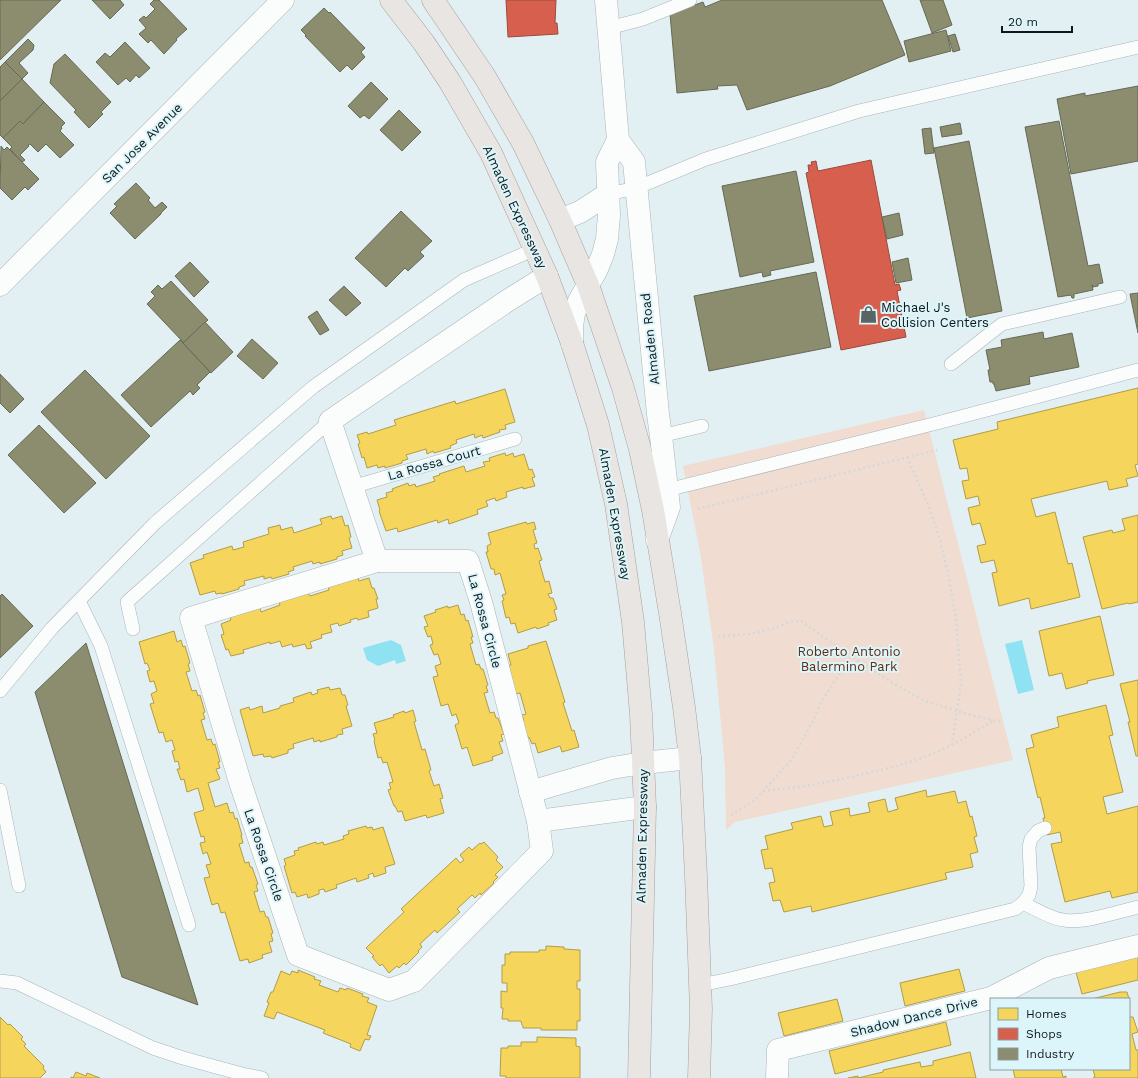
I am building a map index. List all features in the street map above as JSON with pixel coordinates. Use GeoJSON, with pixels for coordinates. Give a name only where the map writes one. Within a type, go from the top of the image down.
{"type":"FeatureCollection","features":[{"type":"Feature","properties":{"kind":"main road","name":"Almaden Expressway"},"geometry":{"type":"LineString","coordinates":[[391,0],[424,43],[450,82],[491,154],[547,276],[572,343],[598,424],[616,504],[633,622],[641,714],[644,808],[639,1078]]}},
{"type":"Feature","properties":{"kind":"main road"},"geometry":{"type":"LineString","coordinates":[[433,0],[485,77],[523,143],[560,220],[588,285],[623,388],[640,449],[653,510],[684,707],[690,758],[701,1009],[699,1078]]}},
{"type":"Feature","properties":{"kind":"street","name":"San Jose Avenue"},"geometry":{"type":"LineString","coordinates":[[0,285],[283,0]]}},
{"type":"Feature","properties":{"kind":"street"},"geometry":{"type":"LineString","coordinates":[[572,343],[574,313],[597,269],[607,239],[609,216],[607,162],[618,140],[606,0]]}},
{"type":"Feature","properties":{"kind":"street","name":"Almaden Road"},"geometry":{"type":"LineString","coordinates":[[618,140],[634,162],[658,414],[669,507],[657,540]]}},
{"type":"Feature","properties":{"kind":"street"},"geometry":{"type":"LineString","coordinates":[[560,220],[580,212],[608,194]]}},
{"type":"Feature","properties":{"kind":"street"},"geometry":{"type":"LineString","coordinates":[[377,561],[330,421],[547,276]]}},
{"type":"Feature","properties":{"kind":"street","name":"La Rossa Circle"},"geometry":{"type":"LineString","coordinates":[[377,561],[468,561],[481,602],[530,792],[538,821],[542,851],[414,980],[389,990],[298,955],[240,782],[191,618],[377,561]]}},
{"type":"Feature","properties":{"kind":"street"},"geometry":{"type":"LineString","coordinates":[[530,792],[612,768],[690,758]]}},
{"type":"Feature","properties":{"kind":"street"},"geometry":{"type":"LineString","coordinates":[[538,821],[644,808]]}},
{"type":"Feature","properties":{"kind":"street","name":"Shadow Dance Drive"},"geometry":{"type":"LineString","coordinates":[[991,998],[1049,968],[1138,946]]}},
{"type":"Feature","properties":{"kind":"street","name":"Shadow Dance Drive"},"geometry":{"type":"LineString","coordinates":[[777,1078],[778,1050],[990,998]]}},
{"type":"Feature","properties":{"kind":"lane"},"geometry":{"type":"LineString","coordinates":[[608,28],[643,19],[690,0]]}},
{"type":"Feature","properties":{"kind":"lane"},"geometry":{"type":"LineString","coordinates":[[608,194],[636,188],[706,159],[859,112],[1138,47]]}},
{"type":"Feature","properties":{"kind":"lane"},"geometry":{"type":"LineString","coordinates":[[0,691],[52,628],[155,523],[313,387],[464,280],[535,248]]}},
{"type":"Feature","properties":{"kind":"lane"},"geometry":{"type":"LineString","coordinates":[[952,364],[1002,324],[1120,297]]}},
{"type":"Feature","properties":{"kind":"lane"},"geometry":{"type":"LineString","coordinates":[[667,490],[941,422],[1138,370]]}},
{"type":"Feature","properties":{"kind":"lane"},"geometry":{"type":"LineString","coordinates":[[133,629],[127,602],[330,421]]}},
{"type":"Feature","properties":{"kind":"lane"},"geometry":{"type":"LineString","coordinates":[[661,436],[702,426]]}},
{"type":"Feature","properties":{"kind":"lane","name":"La Rossa Court"},"geometry":{"type":"LineString","coordinates":[[352,487],[515,439]]}},
{"type":"Feature","properties":{"kind":"lane"},"geometry":{"type":"LineString","coordinates":[[79,601],[101,646],[189,925]]}},
{"type":"Feature","properties":{"kind":"lane"},"geometry":{"type":"LineString","coordinates":[[0,790],[19,886]]}},
{"type":"Feature","properties":{"kind":"lane"},"geometry":{"type":"LineString","coordinates":[[700,985],[730,979],[1015,909],[1029,896],[1031,886],[1029,847],[1031,839],[1038,831],[1045,828]]}},
{"type":"Feature","properties":{"kind":"lane"},"geometry":{"type":"LineString","coordinates":[[1023,903],[1049,916],[1061,920],[1073,921],[1085,920],[1138,907]]}},
{"type":"Feature","properties":{"kind":"lane"},"geometry":{"type":"LineString","coordinates":[[0,980],[17,983],[153,1048],[183,1058],[262,1078]]}},
{"type":"Feature","properties":{"kind":"path"},"geometry":{"type":"LineString","coordinates":[[698,509],[937,450]]}},
{"type":"Feature","properties":{"kind":"path"},"geometry":{"type":"LineString","coordinates":[[907,457],[929,507],[940,540],[956,618],[961,683],[952,745]]}},
{"type":"Feature","properties":{"kind":"path"},"geometry":{"type":"LineString","coordinates":[[718,636],[750,634],[775,628],[789,622],[801,621],[851,656],[896,685],[925,701],[974,716],[1003,722]]}},
{"type":"Feature","properties":{"kind":"path"},"geometry":{"type":"LineString","coordinates":[[731,815],[756,799],[792,759],[814,719],[820,704],[851,656]]}},
{"type":"Feature","properties":{"kind":"path"},"geometry":{"type":"LineString","coordinates":[[763,791],[796,788],[840,780],[890,768],[930,755],[952,745],[994,720]]}},
{"type":"Feature","properties":{"kind":"green space","name":"Roberto Antonio Balermino Park"},"geometry":{"type":"Polygon","coordinates":[[[924,410],[1013,760],[735,822],[726,830],[725,768],[714,649],[700,552],[683,466],[924,410]]]}},
{"type":"Feature","properties":{"kind":"water"},"geometry":{"type":"Polygon","coordinates":[[[391,640],[401,645],[406,661],[396,664],[395,660],[378,666],[367,660],[363,648],[391,640]]]}},
{"type":"Feature","properties":{"kind":"water"},"geometry":{"type":"Polygon","coordinates":[[[1022,640],[1034,690],[1018,694],[1005,644],[1022,640]]]}},
{"type":"Feature","properties":{"kind":"building: Homes"},"geometry":{"type":"Polygon","coordinates":[[[1138,388],[1138,464],[1135,465],[1138,476],[1126,479],[1128,486],[1109,490],[1107,481],[1031,499],[1036,517],[1055,512],[1068,564],[1072,563],[1080,597],[1031,609],[1029,598],[999,606],[992,573],[997,572],[994,560],[981,563],[977,546],[986,544],[980,523],[972,525],[968,508],[980,505],[978,496],[966,499],[962,481],[969,480],[967,468],[960,469],[953,440],[998,429],[997,422],[1138,388]]]}},
{"type":"Feature","properties":{"kind":"building: Homes"},"geometry":{"type":"Polygon","coordinates":[[[505,389],[515,422],[505,425],[506,429],[499,430],[500,432],[483,438],[482,435],[475,438],[474,434],[456,440],[457,443],[450,446],[451,448],[434,453],[433,451],[427,454],[426,449],[406,455],[408,459],[402,461],[402,463],[385,468],[385,466],[378,468],[377,465],[367,468],[364,457],[362,458],[358,444],[360,443],[357,435],[367,432],[368,434],[396,425],[394,420],[455,401],[456,404],[505,389]]]}},
{"type":"Feature","properties":{"kind":"building: Homes"},"geometry":{"type":"Polygon","coordinates":[[[505,453],[506,456],[513,453],[514,457],[524,454],[529,470],[532,469],[535,477],[532,478],[535,486],[523,489],[523,487],[506,492],[507,497],[496,501],[495,498],[486,501],[488,506],[477,510],[478,514],[449,524],[448,519],[438,523],[437,520],[398,532],[397,528],[386,531],[377,500],[387,497],[386,493],[393,491],[392,489],[408,483],[409,486],[415,484],[416,487],[435,481],[433,477],[464,466],[466,472],[485,466],[483,462],[490,461],[489,458],[505,453]]]}},
{"type":"Feature","properties":{"kind":"building: Homes"},"geometry":{"type":"Polygon","coordinates":[[[1138,515],[1138,602],[1102,609],[1083,537],[1112,530],[1113,533],[1125,530],[1122,519],[1138,515]]]}},
{"type":"Feature","properties":{"kind":"building: Homes"},"geometry":{"type":"Polygon","coordinates":[[[331,516],[332,519],[342,516],[345,526],[348,525],[351,537],[349,538],[352,548],[342,551],[343,555],[337,557],[337,559],[320,564],[320,562],[313,564],[312,561],[293,567],[294,570],[288,572],[289,574],[272,579],[271,577],[264,579],[264,576],[244,581],[245,585],[239,587],[239,589],[222,594],[216,594],[215,591],[200,595],[190,563],[204,558],[203,555],[232,546],[233,550],[244,547],[243,542],[269,534],[268,528],[280,525],[281,530],[292,527],[294,533],[322,524],[320,519],[331,516]]]}},
{"type":"Feature","properties":{"kind":"building: Homes"},"geometry":{"type":"Polygon","coordinates":[[[526,522],[527,524],[534,522],[536,529],[533,530],[537,543],[534,544],[535,549],[538,548],[542,560],[539,561],[545,582],[549,581],[552,593],[548,594],[550,598],[553,598],[557,609],[554,610],[557,620],[548,623],[549,625],[537,629],[536,627],[518,633],[515,623],[511,624],[509,617],[506,618],[502,595],[506,594],[500,573],[495,575],[494,569],[491,569],[486,552],[488,552],[487,546],[491,544],[488,533],[526,522]]]}},
{"type":"Feature","properties":{"kind":"building: Homes"},"geometry":{"type":"Polygon","coordinates":[[[358,577],[359,581],[369,578],[378,599],[376,599],[378,608],[368,611],[369,617],[358,620],[357,618],[350,620],[351,622],[339,626],[338,623],[330,625],[332,632],[321,635],[322,638],[310,642],[312,648],[307,649],[305,644],[293,647],[292,644],[282,647],[280,641],[270,644],[270,642],[243,650],[244,653],[231,656],[228,649],[226,650],[221,635],[224,634],[221,624],[231,620],[230,617],[260,608],[261,612],[280,605],[279,602],[308,593],[310,596],[329,590],[328,587],[358,577]]]}},
{"type":"Feature","properties":{"kind":"building: Homes"},"geometry":{"type":"Polygon","coordinates":[[[458,605],[461,615],[464,614],[466,621],[468,620],[473,637],[471,637],[473,643],[470,644],[476,665],[479,664],[481,669],[483,669],[488,685],[486,686],[488,692],[484,693],[490,713],[494,712],[496,718],[498,718],[504,734],[501,735],[503,741],[499,742],[503,753],[492,757],[493,760],[473,766],[467,747],[462,749],[455,725],[459,723],[456,714],[452,716],[448,704],[441,706],[433,677],[438,676],[435,666],[441,664],[438,654],[434,655],[430,645],[433,644],[431,636],[428,637],[424,627],[428,626],[424,616],[436,612],[435,610],[458,605]]]}},
{"type":"Feature","properties":{"kind":"building: Homes"},"geometry":{"type":"Polygon","coordinates":[[[1100,616],[1114,675],[1087,681],[1088,683],[1066,689],[1062,673],[1049,676],[1039,631],[1100,616]]]}},
{"type":"Feature","properties":{"kind":"building: Homes"},"geometry":{"type":"Polygon","coordinates":[[[174,631],[177,642],[181,640],[183,647],[185,646],[190,663],[188,664],[190,671],[186,672],[192,691],[196,690],[198,696],[200,695],[205,712],[203,713],[205,719],[201,720],[207,740],[211,739],[213,745],[215,744],[220,762],[218,762],[220,768],[216,769],[220,779],[208,783],[215,807],[227,803],[230,813],[233,812],[235,819],[237,818],[243,843],[239,844],[245,863],[249,862],[258,884],[256,885],[258,891],[254,892],[260,912],[264,911],[266,917],[268,917],[273,933],[271,934],[273,941],[269,942],[272,952],[262,955],[263,958],[249,963],[248,959],[240,961],[225,912],[221,913],[218,903],[212,905],[204,878],[210,877],[206,865],[211,864],[207,852],[203,854],[200,843],[205,842],[204,836],[201,837],[194,813],[204,810],[198,788],[187,792],[184,779],[181,780],[177,769],[180,769],[178,761],[175,762],[172,751],[175,750],[172,740],[166,742],[163,732],[159,733],[150,704],[154,703],[151,694],[157,691],[154,681],[150,682],[147,671],[150,670],[147,663],[145,664],[139,642],[174,631]]]}},
{"type":"Feature","properties":{"kind":"building: Homes"},"geometry":{"type":"Polygon","coordinates":[[[546,641],[565,702],[563,703],[579,747],[562,752],[560,746],[538,753],[535,743],[532,744],[529,737],[527,738],[522,722],[524,721],[522,715],[526,714],[520,693],[516,694],[507,666],[511,665],[508,654],[546,641]]]}},
{"type":"Feature","properties":{"kind":"building: Homes"},"geometry":{"type":"Polygon","coordinates":[[[1138,680],[1138,756],[1136,756],[1128,722],[1130,722],[1120,684],[1138,680]]]}},
{"type":"Feature","properties":{"kind":"building: Homes"},"geometry":{"type":"Polygon","coordinates":[[[329,687],[330,690],[340,688],[342,695],[345,695],[348,705],[346,706],[352,726],[342,729],[343,734],[337,735],[337,737],[320,742],[320,740],[314,742],[313,738],[293,744],[294,748],[288,750],[288,753],[272,758],[271,756],[264,757],[263,754],[253,756],[240,710],[249,707],[250,710],[262,706],[263,713],[294,702],[293,698],[311,692],[312,695],[318,693],[317,690],[329,687]]]}},
{"type":"Feature","properties":{"kind":"building: Homes"},"geometry":{"type":"Polygon","coordinates":[[[1106,705],[1113,735],[1109,736],[1123,792],[1103,797],[1107,814],[1138,806],[1138,892],[1112,898],[1110,891],[1065,902],[1051,844],[1062,842],[1060,832],[1047,835],[1040,797],[1038,798],[1026,749],[1034,747],[1031,735],[1059,727],[1057,717],[1106,705]]]}},
{"type":"Feature","properties":{"kind":"building: Homes"},"geometry":{"type":"Polygon","coordinates":[[[413,710],[416,721],[414,722],[422,750],[425,749],[431,770],[429,771],[434,786],[439,784],[443,798],[440,799],[444,813],[427,818],[426,815],[405,821],[402,811],[398,812],[394,806],[388,790],[391,789],[389,783],[393,782],[387,762],[383,763],[381,757],[378,758],[373,734],[377,733],[374,723],[394,717],[393,715],[404,711],[405,713],[413,710]]]}},
{"type":"Feature","properties":{"kind":"building: Homes"},"geometry":{"type":"Polygon","coordinates":[[[926,790],[927,797],[955,791],[958,803],[966,801],[970,817],[972,816],[977,836],[974,837],[978,852],[970,854],[973,867],[945,873],[947,879],[812,912],[811,906],[784,912],[780,900],[773,901],[769,883],[775,882],[772,868],[765,869],[761,850],[768,849],[765,836],[793,829],[791,823],[821,816],[824,827],[833,825],[830,812],[849,808],[850,816],[870,812],[868,803],[885,799],[888,812],[898,809],[895,798],[926,790]]]}},
{"type":"Feature","properties":{"kind":"building: Homes"},"geometry":{"type":"Polygon","coordinates":[[[366,826],[367,828],[372,827],[373,830],[383,827],[395,864],[385,867],[386,873],[374,877],[373,873],[368,875],[369,878],[357,882],[356,878],[336,885],[337,888],[325,892],[324,889],[319,890],[319,894],[308,898],[307,894],[297,897],[295,892],[292,893],[284,866],[286,865],[284,859],[295,855],[294,851],[299,850],[298,848],[316,842],[317,844],[323,842],[324,845],[344,839],[343,836],[349,834],[348,831],[366,826]]]}},
{"type":"Feature","properties":{"kind":"building: Homes"},"geometry":{"type":"Polygon","coordinates":[[[484,842],[498,857],[496,860],[503,867],[495,875],[498,877],[493,882],[494,883],[481,895],[480,893],[475,898],[472,895],[457,909],[460,912],[437,933],[435,930],[420,944],[422,947],[418,951],[419,952],[406,965],[404,963],[399,968],[397,966],[389,973],[382,964],[380,966],[372,957],[374,956],[366,948],[404,912],[401,909],[456,858],[460,863],[464,860],[460,855],[469,847],[472,850],[480,843],[481,844],[484,842]]]}},
{"type":"Feature","properties":{"kind":"building: Homes"},"geometry":{"type":"Polygon","coordinates":[[[546,946],[580,950],[580,981],[577,981],[577,989],[580,989],[580,1021],[577,1021],[577,1030],[541,1030],[541,1028],[523,1028],[521,1021],[508,1021],[508,1019],[502,1019],[503,1008],[501,1008],[501,991],[507,992],[507,983],[502,983],[502,965],[505,965],[505,954],[510,954],[510,952],[539,952],[539,950],[546,950],[546,946]]]}},
{"type":"Feature","properties":{"kind":"building: Homes"},"geometry":{"type":"Polygon","coordinates":[[[1138,957],[1138,980],[1082,994],[1076,972],[1138,957]]]}},
{"type":"Feature","properties":{"kind":"building: Homes"},"geometry":{"type":"Polygon","coordinates":[[[959,969],[965,991],[905,1006],[900,983],[959,969]]]}},
{"type":"Feature","properties":{"kind":"building: Homes"},"geometry":{"type":"Polygon","coordinates":[[[298,970],[315,977],[314,979],[321,981],[319,985],[338,992],[340,988],[346,990],[347,988],[363,994],[362,996],[369,998],[367,1002],[377,1006],[367,1035],[371,1036],[369,1040],[365,1039],[360,1051],[350,1047],[351,1044],[323,1033],[325,1030],[277,1012],[274,1019],[264,1016],[269,1003],[267,1002],[271,992],[273,992],[281,971],[290,975],[292,971],[298,973],[298,970]]]}},
{"type":"Feature","properties":{"kind":"building: Homes"},"geometry":{"type":"Polygon","coordinates":[[[1120,992],[1127,992],[1129,998],[1096,998],[1120,992]]]}},
{"type":"Feature","properties":{"kind":"building: Homes"},"geometry":{"type":"Polygon","coordinates":[[[837,999],[843,1021],[784,1036],[778,1013],[837,999]]]}},
{"type":"Feature","properties":{"kind":"building: Homes"},"geometry":{"type":"Polygon","coordinates":[[[0,1017],[8,1025],[10,1024],[23,1037],[21,1039],[26,1044],[24,1046],[44,1066],[43,1068],[46,1072],[40,1078],[0,1078],[0,1017]]]}},
{"type":"Feature","properties":{"kind":"building: Homes"},"geometry":{"type":"Polygon","coordinates":[[[1130,1017],[1133,1017],[1138,1032],[1132,1034],[1136,1050],[1138,1050],[1138,1078],[1093,1078],[1095,1077],[1093,1070],[1130,1070],[1130,1017]]]}},
{"type":"Feature","properties":{"kind":"building: Homes"},"geometry":{"type":"Polygon","coordinates":[[[946,1022],[951,1045],[835,1074],[829,1051],[946,1022]]]}},
{"type":"Feature","properties":{"kind":"building: Homes"},"geometry":{"type":"Polygon","coordinates":[[[537,1037],[576,1038],[576,1046],[580,1047],[580,1078],[506,1078],[506,1076],[500,1076],[501,1048],[508,1048],[508,1046],[521,1046],[521,1042],[537,1042],[537,1037]]]}},
{"type":"Feature","properties":{"kind":"building: Homes"},"geometry":{"type":"Polygon","coordinates":[[[970,1052],[976,1078],[858,1078],[883,1072],[883,1070],[920,1062],[921,1067],[933,1065],[933,1061],[970,1052]]]}},
{"type":"Feature","properties":{"kind":"building: Homes"},"geometry":{"type":"Polygon","coordinates":[[[1013,1070],[1061,1070],[1063,1077],[1066,1076],[1066,1078],[1015,1078],[1013,1070]]]}},
{"type":"Feature","properties":{"kind":"building: Homes"},"geometry":{"type":"Polygon","coordinates":[[[76,1072],[86,1076],[87,1073],[100,1078],[73,1078],[76,1072]]]}},
{"type":"Feature","properties":{"kind":"building: Shops"},"geometry":{"type":"Polygon","coordinates":[[[506,0],[556,0],[555,23],[557,23],[558,34],[508,37],[506,0]]]}},
{"type":"Feature","properties":{"kind":"building: Shops"},"geometry":{"type":"Polygon","coordinates":[[[871,160],[895,285],[899,284],[901,290],[897,291],[906,337],[841,350],[806,173],[809,172],[808,165],[812,165],[811,162],[816,161],[818,171],[871,160]]]}},
{"type":"Feature","properties":{"kind":"building: Industry"},"geometry":{"type":"Polygon","coordinates":[[[0,0],[61,0],[0,60],[0,0]]]}},
{"type":"Feature","properties":{"kind":"building: Industry"},"geometry":{"type":"Polygon","coordinates":[[[92,0],[120,0],[124,5],[110,19],[92,0]]]}},
{"type":"Feature","properties":{"kind":"building: Industry"},"geometry":{"type":"Polygon","coordinates":[[[154,0],[159,0],[187,29],[176,39],[177,40],[164,54],[151,40],[148,43],[139,34],[146,28],[139,20],[144,16],[146,18],[155,9],[150,4],[154,0]]]}},
{"type":"Feature","properties":{"kind":"building: Industry"},"geometry":{"type":"Polygon","coordinates":[[[722,0],[882,0],[905,55],[830,86],[747,110],[737,85],[717,86],[718,89],[677,93],[670,14],[703,2],[705,7],[722,0]]]}},
{"type":"Feature","properties":{"kind":"building: Industry"},"geometry":{"type":"Polygon","coordinates":[[[920,0],[943,0],[952,25],[932,33],[920,0]]]}},
{"type":"Feature","properties":{"kind":"building: Industry"},"geometry":{"type":"Polygon","coordinates":[[[324,8],[329,13],[330,12],[365,48],[361,52],[365,57],[352,70],[347,65],[340,72],[301,30],[324,8]]]}},
{"type":"Feature","properties":{"kind":"building: Industry"},"geometry":{"type":"Polygon","coordinates":[[[946,30],[951,51],[909,62],[904,41],[946,30]]]}},
{"type":"Feature","properties":{"kind":"building: Industry"},"geometry":{"type":"Polygon","coordinates":[[[955,34],[960,50],[953,52],[948,36],[955,34]]]}},
{"type":"Feature","properties":{"kind":"building: Industry"},"geometry":{"type":"Polygon","coordinates":[[[28,39],[34,45],[33,50],[19,63],[28,73],[22,79],[5,62],[28,39]]]}},
{"type":"Feature","properties":{"kind":"building: Industry"},"geometry":{"type":"Polygon","coordinates":[[[125,42],[150,68],[139,78],[136,75],[130,82],[126,78],[118,85],[96,62],[105,53],[110,57],[125,42]]]}},
{"type":"Feature","properties":{"kind":"building: Industry"},"geometry":{"type":"Polygon","coordinates":[[[65,54],[111,102],[101,112],[103,114],[89,128],[74,112],[76,110],[50,83],[54,64],[65,54]]]}},
{"type":"Feature","properties":{"kind":"building: Industry"},"geometry":{"type":"Polygon","coordinates":[[[5,62],[22,79],[0,101],[0,67],[5,62]]]}},
{"type":"Feature","properties":{"kind":"building: Industry"},"geometry":{"type":"Polygon","coordinates":[[[22,79],[44,102],[23,124],[20,121],[3,138],[0,135],[0,101],[22,79]]]}},
{"type":"Feature","properties":{"kind":"building: Industry"},"geometry":{"type":"Polygon","coordinates":[[[371,82],[388,99],[369,119],[364,115],[360,118],[348,106],[371,82]]]}},
{"type":"Feature","properties":{"kind":"building: Industry"},"geometry":{"type":"Polygon","coordinates":[[[1138,86],[1138,161],[1071,174],[1057,99],[1085,93],[1085,96],[1138,86]]]}},
{"type":"Feature","properties":{"kind":"building: Industry"},"geometry":{"type":"Polygon","coordinates":[[[44,102],[65,123],[61,127],[62,128],[60,131],[74,145],[60,158],[46,144],[38,152],[30,144],[20,155],[25,160],[22,162],[10,149],[12,147],[3,138],[20,121],[23,124],[44,102]]]}},
{"type":"Feature","properties":{"kind":"building: Industry"},"geometry":{"type":"Polygon","coordinates":[[[399,110],[421,132],[402,151],[380,130],[399,110]]]}},
{"type":"Feature","properties":{"kind":"building: Industry"},"geometry":{"type":"Polygon","coordinates":[[[1059,121],[1088,266],[1099,264],[1103,283],[1093,287],[1092,285],[1093,290],[1074,294],[1074,298],[1072,298],[1071,295],[1058,297],[1025,127],[1059,121]]]}},
{"type":"Feature","properties":{"kind":"building: Industry"},"geometry":{"type":"Polygon","coordinates":[[[960,123],[962,134],[942,137],[940,127],[960,123]]]}},
{"type":"Feature","properties":{"kind":"building: Industry"},"geometry":{"type":"Polygon","coordinates":[[[931,128],[934,153],[925,154],[922,129],[931,128]]]}},
{"type":"Feature","properties":{"kind":"building: Industry"},"geometry":{"type":"Polygon","coordinates":[[[969,141],[1002,311],[967,318],[934,148],[969,141]]]}},
{"type":"Feature","properties":{"kind":"building: Industry"},"geometry":{"type":"Polygon","coordinates":[[[1,146],[4,150],[7,147],[39,179],[28,190],[25,187],[12,200],[0,188],[1,146]]]}},
{"type":"Feature","properties":{"kind":"building: Industry"},"geometry":{"type":"Polygon","coordinates":[[[796,171],[814,262],[770,271],[771,275],[763,277],[762,272],[740,277],[722,186],[796,171]]]}},
{"type":"Feature","properties":{"kind":"building: Industry"},"geometry":{"type":"Polygon","coordinates":[[[136,183],[150,198],[148,200],[155,208],[162,202],[167,207],[135,239],[110,213],[117,206],[114,204],[136,183]]]}},
{"type":"Feature","properties":{"kind":"building: Industry"},"geometry":{"type":"Polygon","coordinates":[[[401,211],[432,241],[420,252],[424,256],[408,271],[405,268],[386,287],[355,258],[401,211]]]}},
{"type":"Feature","properties":{"kind":"building: Industry"},"geometry":{"type":"Polygon","coordinates":[[[899,213],[903,235],[887,239],[882,217],[899,213]]]}},
{"type":"Feature","properties":{"kind":"building: Industry"},"geometry":{"type":"Polygon","coordinates":[[[908,258],[912,280],[896,283],[892,262],[908,258]]]}},
{"type":"Feature","properties":{"kind":"building: Industry"},"geometry":{"type":"Polygon","coordinates":[[[190,262],[209,282],[194,297],[175,276],[190,262]]]}},
{"type":"Feature","properties":{"kind":"building: Industry"},"geometry":{"type":"Polygon","coordinates":[[[816,272],[831,347],[709,371],[694,296],[816,272]]]}},
{"type":"Feature","properties":{"kind":"building: Industry"},"geometry":{"type":"Polygon","coordinates":[[[171,281],[208,320],[184,343],[147,304],[155,296],[151,292],[158,285],[162,289],[171,281]]]}},
{"type":"Feature","properties":{"kind":"building: Industry"},"geometry":{"type":"Polygon","coordinates":[[[344,286],[361,303],[346,316],[329,300],[344,286]]]}},
{"type":"Feature","properties":{"kind":"building: Industry"},"geometry":{"type":"Polygon","coordinates":[[[1138,293],[1138,333],[1130,294],[1138,293]]]}},
{"type":"Feature","properties":{"kind":"building: Industry"},"geometry":{"type":"Polygon","coordinates":[[[317,311],[329,330],[320,335],[308,317],[317,311]]]}},
{"type":"Feature","properties":{"kind":"building: Industry"},"geometry":{"type":"Polygon","coordinates":[[[205,322],[233,352],[211,373],[183,343],[205,322]]]}},
{"type":"Feature","properties":{"kind":"building: Industry"},"geometry":{"type":"Polygon","coordinates":[[[1043,332],[1044,339],[1072,333],[1079,367],[1029,377],[1030,384],[996,391],[993,382],[990,382],[988,370],[990,370],[986,350],[1002,347],[1001,340],[1043,332]]]}},
{"type":"Feature","properties":{"kind":"building: Industry"},"geometry":{"type":"Polygon","coordinates":[[[252,339],[278,363],[263,379],[237,356],[252,339]]]}},
{"type":"Feature","properties":{"kind":"building: Industry"},"geometry":{"type":"Polygon","coordinates":[[[180,340],[210,372],[197,385],[200,388],[193,395],[190,391],[151,427],[121,395],[180,340]]]}},
{"type":"Feature","properties":{"kind":"building: Industry"},"geometry":{"type":"Polygon","coordinates":[[[85,370],[150,436],[106,479],[41,412],[85,370]]]}},
{"type":"Feature","properties":{"kind":"building: Industry"},"geometry":{"type":"Polygon","coordinates":[[[0,374],[24,399],[10,413],[0,403],[0,374]]]}},
{"type":"Feature","properties":{"kind":"building: Industry"},"geometry":{"type":"Polygon","coordinates":[[[39,425],[96,483],[64,513],[8,455],[39,425]]]}},
{"type":"Feature","properties":{"kind":"building: Industry"},"geometry":{"type":"Polygon","coordinates":[[[2,594],[33,626],[0,658],[0,596],[2,594]]]}},
{"type":"Feature","properties":{"kind":"building: Industry"},"geometry":{"type":"Polygon","coordinates":[[[86,643],[198,1005],[122,977],[35,692],[86,643]]]}},
{"type":"Feature","properties":{"kind":"place","name":"Michael J's Collision Centers"},"geometry":{"type":"Point","coordinates":[868,314]}}]}
